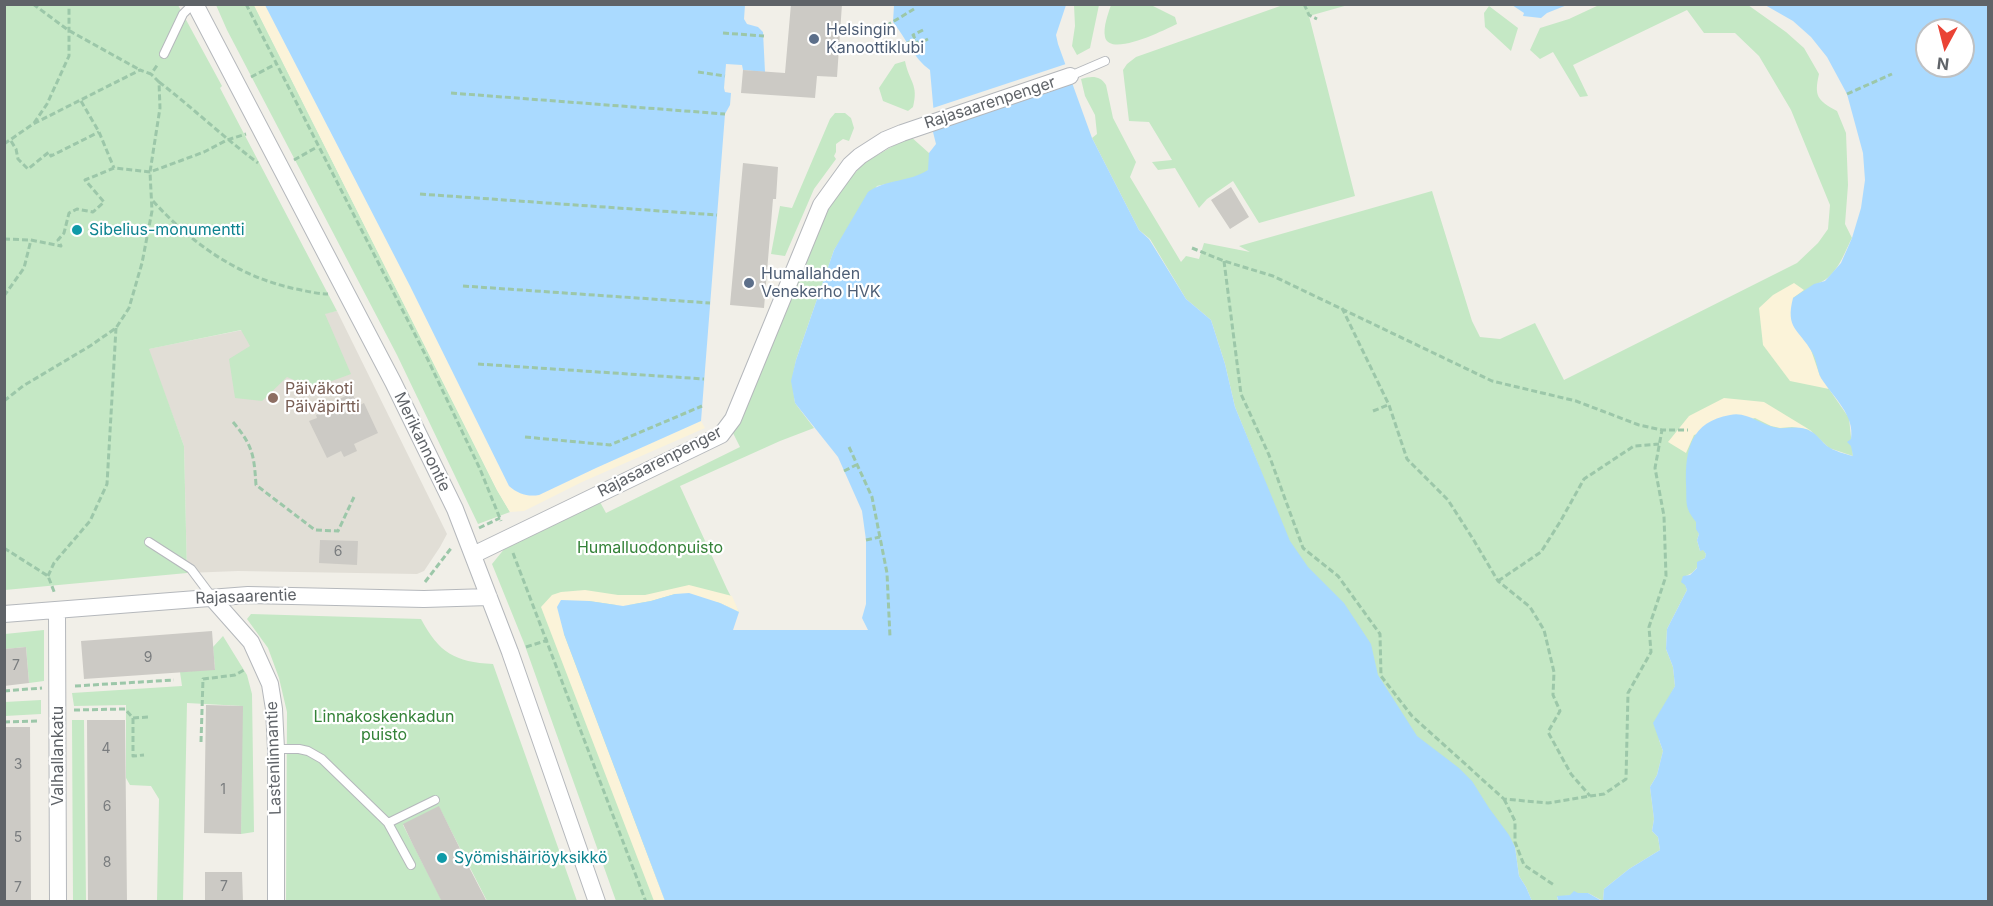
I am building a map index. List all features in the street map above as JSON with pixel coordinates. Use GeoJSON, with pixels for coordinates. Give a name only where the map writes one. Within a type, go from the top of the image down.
{"type":"FeatureCollection","features":[{"type":"Feature","properties":{"kind":"street","name":"Merikannontie"},"geometry":{"type":"LineString","coordinates":[[194,4],[393,382],[455,509],[470,532],[473,555],[597,902]]}},
{"type":"Feature","properties":{"kind":"street","name":"Rajasaarenpenger"},"geometry":{"type":"LineString","coordinates":[[473,555],[722,435],[733,419],[821,206],[850,165],[860,156],[885,140],[916,127],[1070,76]]}},
{"type":"Feature","properties":{"kind":"street","name":"Rajasaarentie"},"geometry":{"type":"LineString","coordinates":[[4,614],[248,595],[424,599],[489,597]]}},
{"type":"Feature","properties":{"kind":"street","name":"Lastenlinnantie"},"geometry":{"type":"LineString","coordinates":[[212,597],[251,642],[270,684],[276,749],[276,902]]}},
{"type":"Feature","properties":{"kind":"street","name":"Valhallankatu"},"geometry":{"type":"LineString","coordinates":[[57,610],[58,902]]}},
{"type":"Feature","properties":{"kind":"lane"},"geometry":{"type":"LineString","coordinates":[[164,54],[183,14],[194,4]]}},
{"type":"Feature","properties":{"kind":"lane"},"geometry":{"type":"LineString","coordinates":[[1070,76],[1105,61]]}},
{"type":"Feature","properties":{"kind":"lane"},"geometry":{"type":"LineString","coordinates":[[149,542],[191,569],[212,597]]}},
{"type":"Feature","properties":{"kind":"lane"},"geometry":{"type":"LineString","coordinates":[[276,749],[299,748],[322,759],[388,823],[411,865]]}},
{"type":"Feature","properties":{"kind":"lane"},"geometry":{"type":"LineString","coordinates":[[388,823],[435,800]]}},
{"type":"Feature","properties":{"kind":"path"},"geometry":{"type":"LineString","coordinates":[[33,4],[68,30],[140,70],[152,74],[227,140],[261,165]]}},
{"type":"Feature","properties":{"kind":"path"},"geometry":{"type":"LineString","coordinates":[[33,124],[47,105],[69,56],[69,4]]}},
{"type":"Feature","properties":{"kind":"path"},"geometry":{"type":"LineString","coordinates":[[246,4],[428,360],[480,469],[548,640],[646,902]]}},
{"type":"Feature","properties":{"kind":"path"},"geometry":{"type":"LineString","coordinates":[[1304,4],[1309,15],[1317,19]]}},
{"type":"Feature","properties":{"kind":"path"},"geometry":{"type":"LineString","coordinates":[[886,26],[914,9]]}},
{"type":"Feature","properties":{"kind":"path"},"geometry":{"type":"LineString","coordinates":[[923,30],[913,35],[918,44],[928,39]]}},
{"type":"Feature","properties":{"kind":"path"},"geometry":{"type":"LineString","coordinates":[[723,33],[764,36]]}},
{"type":"Feature","properties":{"kind":"path"},"geometry":{"type":"LineString","coordinates":[[898,48],[916,39]]}},
{"type":"Feature","properties":{"kind":"path"},"geometry":{"type":"LineString","coordinates":[[152,74],[164,54]]}},
{"type":"Feature","properties":{"kind":"path"},"geometry":{"type":"LineString","coordinates":[[247,80],[276,64]]}},
{"type":"Feature","properties":{"kind":"path"},"geometry":{"type":"LineString","coordinates":[[4,144],[33,124],[140,70]]}},
{"type":"Feature","properties":{"kind":"path"},"geometry":{"type":"LineString","coordinates":[[698,72],[725,76]]}},
{"type":"Feature","properties":{"kind":"path"},"geometry":{"type":"LineString","coordinates":[[1846,94],[1892,74]]}},
{"type":"Feature","properties":{"kind":"path"},"geometry":{"type":"LineString","coordinates":[[4,401],[23,386],[116,328],[129,308],[135,292],[152,211],[150,172],[160,108],[159,82]]}},
{"type":"Feature","properties":{"kind":"path"},"geometry":{"type":"LineString","coordinates":[[451,93],[725,114]]}},
{"type":"Feature","properties":{"kind":"path"},"geometry":{"type":"LineString","coordinates":[[81,101],[99,132],[114,168]]}},
{"type":"Feature","properties":{"kind":"path"},"geometry":{"type":"LineString","coordinates":[[11,141],[18,159],[28,169],[49,152],[51,156],[99,132]]}},
{"type":"Feature","properties":{"kind":"path"},"geometry":{"type":"LineString","coordinates":[[4,239],[32,240],[61,246],[58,240],[64,233],[69,213],[77,209],[93,212],[104,202],[85,180],[114,168],[150,172],[204,152],[227,140],[250,133]]}},
{"type":"Feature","properties":{"kind":"path"},"geometry":{"type":"LineString","coordinates":[[420,194],[717,215]]}},
{"type":"Feature","properties":{"kind":"path"},"geometry":{"type":"LineString","coordinates":[[152,200],[171,221],[198,244],[234,268],[279,285],[321,294],[335,294]]}},
{"type":"Feature","properties":{"kind":"path"},"geometry":{"type":"LineString","coordinates":[[4,296],[24,268],[32,240]]}},
{"type":"Feature","properties":{"kind":"path"},"geometry":{"type":"LineString","coordinates":[[1192,248],[1224,261],[1273,276],[1492,381],[1576,401],[1639,425],[1662,430],[1688,430]]}},
{"type":"Feature","properties":{"kind":"path"},"geometry":{"type":"LineString","coordinates":[[1224,261],[1241,394],[1269,455],[1303,548],[1338,576],[1380,634],[1381,676],[1412,716],[1504,799],[1515,821],[1515,842],[1524,865],[1554,885]]}},
{"type":"Feature","properties":{"kind":"path"},"geometry":{"type":"LineString","coordinates":[[463,286],[710,303]]}},
{"type":"Feature","properties":{"kind":"path"},"geometry":{"type":"LineString","coordinates":[[1342,308],[1389,405],[1407,459],[1448,500],[1498,581],[1530,607],[1544,630],[1554,672],[1553,695],[1560,711],[1548,732],[1571,774],[1590,796]]}},
{"type":"Feature","properties":{"kind":"path"},"geometry":{"type":"LineString","coordinates":[[48,576],[54,563],[90,521],[107,484],[116,328]]}},
{"type":"Feature","properties":{"kind":"path"},"geometry":{"type":"LineString","coordinates":[[478,363],[704,379]]}},
{"type":"Feature","properties":{"kind":"path"},"geometry":{"type":"LineString","coordinates":[[1373,411],[1389,405]]}},
{"type":"Feature","properties":{"kind":"path"},"geometry":{"type":"LineString","coordinates":[[525,437],[610,445],[702,406]]}},
{"type":"Feature","properties":{"kind":"path"},"geometry":{"type":"LineString","coordinates":[[233,422],[248,440],[251,448],[256,485],[315,530],[338,531],[354,497]]}},
{"type":"Feature","properties":{"kind":"path"},"geometry":{"type":"LineString","coordinates":[[1504,799],[1548,802],[1604,794],[1626,779],[1628,693],[1651,652],[1649,627],[1666,576],[1664,516],[1655,468],[1662,430]]}},
{"type":"Feature","properties":{"kind":"path"},"geometry":{"type":"LineString","coordinates":[[1498,581],[1541,552],[1584,479],[1634,446],[1659,444]]}},
{"type":"Feature","properties":{"kind":"path"},"geometry":{"type":"LineString","coordinates":[[849,447],[872,497],[886,573],[890,637]]}},
{"type":"Feature","properties":{"kind":"path"},"geometry":{"type":"LineString","coordinates":[[844,471],[857,465]]}},
{"type":"Feature","properties":{"kind":"path"},"geometry":{"type":"LineString","coordinates":[[425,583],[456,542],[470,532],[500,518]]}},
{"type":"Feature","properties":{"kind":"path"},"geometry":{"type":"LineString","coordinates":[[866,540],[880,537]]}},
{"type":"Feature","properties":{"kind":"path"},"geometry":{"type":"LineString","coordinates":[[4,548],[48,576],[57,610]]}},
{"type":"Feature","properties":{"kind":"path"},"geometry":{"type":"LineString","coordinates":[[520,649],[548,640]]}},
{"type":"Feature","properties":{"kind":"path"},"geometry":{"type":"LineString","coordinates":[[201,742],[203,679],[235,675],[249,666]]}},
{"type":"Feature","properties":{"kind":"path"},"geometry":{"type":"LineString","coordinates":[[68,687],[174,680]]}},
{"type":"Feature","properties":{"kind":"path"},"geometry":{"type":"LineString","coordinates":[[4,691],[12,690]]}},
{"type":"Feature","properties":{"kind":"path"},"geometry":{"type":"LineString","coordinates":[[67,711],[125,709],[133,718],[133,756],[144,755]]}},
{"type":"Feature","properties":{"kind":"path"},"geometry":{"type":"LineString","coordinates":[[133,718],[148,717]]}},
{"type":"Feature","properties":{"kind":"path"},"geometry":{"type":"LineString","coordinates":[[4,722],[48,720]]}},
{"type":"Feature","properties":{"kind":"shaded area","name":"Päiväkoti Päiväpirtti"},"geometry":{"type":"Polygon","coordinates":[[[337,311],[447,534],[440,547],[424,571],[417,574],[238,571],[187,573],[184,446],[148,349],[337,311]]]}},
{"type":"Feature","properties":{"kind":"green space"},"geometry":{"type":"Polygon","coordinates":[[[5,5],[178,5],[337,311],[325,314],[351,374],[313,388],[287,377],[262,401],[235,398],[229,359],[250,346],[241,330],[149,349],[184,446],[187,573],[5,590],[5,5]]]}},
{"type":"Feature","properties":{"kind":"green space"},"geometry":{"type":"Polygon","coordinates":[[[216,5],[254,5],[510,512],[478,524],[397,355],[216,5]]]}},
{"type":"Feature","properties":{"kind":"green space"},"geometry":{"type":"Polygon","coordinates":[[[1074,5],[1099,5],[1090,48],[1077,55],[1072,46],[1075,26],[1074,5]]]}},
{"type":"Feature","properties":{"kind":"green space"},"geometry":{"type":"Polygon","coordinates":[[[1111,5],[1151,5],[1175,17],[1177,24],[1139,40],[1117,45],[1109,43],[1105,37],[1105,29],[1111,5]]]}},
{"type":"Feature","properties":{"kind":"green space"},"geometry":{"type":"Polygon","coordinates":[[[1283,5],[1348,5],[1309,16],[1355,196],[1259,223],[1233,181],[1207,199],[1199,208],[1175,168],[1158,170],[1152,162],[1172,160],[1149,122],[1129,121],[1123,70],[1136,57],[1283,5]]]}},
{"type":"Feature","properties":{"kind":"green space"},"geometry":{"type":"Polygon","coordinates":[[[1599,5],[1748,5],[1804,48],[1819,74],[1817,92],[1819,97],[1825,104],[1837,111],[1846,133],[1848,185],[1845,224],[1852,238],[1833,272],[1822,282],[1814,285],[1820,376],[1849,418],[1853,456],[1829,448],[1810,430],[1696,522],[1699,534],[1697,540],[1700,551],[1703,549],[1706,554],[1705,558],[1692,573],[1683,577],[1687,590],[1667,629],[1666,649],[1673,667],[1675,686],[1667,702],[1659,740],[1663,751],[1657,775],[1650,787],[1654,819],[1652,831],[1658,837],[1660,850],[1629,869],[1604,889],[1603,901],[1588,893],[1557,897],[1558,900],[1555,901],[1532,901],[1519,876],[1515,847],[1405,725],[1291,560],[1258,464],[1235,407],[1211,320],[1186,299],[1150,239],[1139,230],[1092,138],[1097,134],[1095,115],[1085,96],[1081,79],[1095,77],[1101,79],[1106,85],[1113,118],[1136,162],[1130,177],[1181,262],[1186,256],[1199,259],[1204,243],[1250,252],[1239,246],[1432,191],[1472,321],[1480,337],[1500,339],[1535,323],[1564,380],[1797,263],[1818,243],[1828,229],[1830,205],[1791,110],[1759,56],[1735,33],[1704,33],[1687,10],[1573,65],[1588,96],[1580,97],[1553,52],[1540,59],[1530,50],[1540,28],[1569,19],[1599,5]]]}},
{"type":"Feature","properties":{"kind":"green space"},"geometry":{"type":"Polygon","coordinates":[[[1489,6],[1518,28],[1511,51],[1485,27],[1484,13],[1489,6]]]}},
{"type":"Feature","properties":{"kind":"green space"},"geometry":{"type":"Polygon","coordinates":[[[905,61],[915,93],[913,107],[908,111],[883,101],[879,88],[895,64],[905,61]]]}},
{"type":"Feature","properties":{"kind":"green space"},"geometry":{"type":"Polygon","coordinates":[[[835,113],[845,113],[851,118],[854,128],[849,141],[843,139],[836,144],[834,156],[836,159],[814,189],[785,256],[771,254],[780,206],[792,208],[830,119],[835,113]]]}},
{"type":"Feature","properties":{"kind":"green space","name":"Humalluodonpuisto"},"geometry":{"type":"Polygon","coordinates":[[[910,136],[929,153],[929,170],[918,177],[877,186],[834,250],[796,360],[792,381],[795,403],[814,428],[680,486],[739,612],[720,603],[557,606],[665,901],[616,901],[524,643],[492,564],[505,548],[600,502],[606,513],[740,447],[732,431],[829,207],[843,186],[864,163],[910,136]]]}},
{"type":"Feature","properties":{"kind":"green space","name":"Linnakoskenkadun puisto"},"geometry":{"type":"Polygon","coordinates":[[[251,614],[421,619],[434,640],[450,654],[468,661],[493,664],[577,901],[487,901],[439,807],[403,825],[442,901],[286,901],[287,712],[279,678],[268,648],[247,619],[251,614]]]}},
{"type":"Feature","properties":{"kind":"green space"},"geometry":{"type":"Polygon","coordinates":[[[44,630],[44,681],[29,683],[26,647],[5,649],[5,634],[44,630]]]}},
{"type":"Feature","properties":{"kind":"green space"},"geometry":{"type":"Polygon","coordinates":[[[223,636],[247,675],[252,694],[254,832],[241,834],[242,706],[187,703],[183,901],[157,901],[159,799],[151,786],[130,785],[126,778],[126,705],[74,706],[72,693],[182,686],[180,672],[215,669],[213,647],[223,636]]]}},
{"type":"Feature","properties":{"kind":"green space"},"geometry":{"type":"Polygon","coordinates":[[[41,700],[41,714],[5,716],[5,702],[41,700]]]}},
{"type":"Feature","properties":{"kind":"green space"},"geometry":{"type":"Polygon","coordinates":[[[72,720],[84,720],[86,901],[73,901],[72,720]]]}},
{"type":"Feature","properties":{"kind":"sand"},"geometry":{"type":"Polygon","coordinates":[[[254,5],[265,5],[410,286],[509,486],[523,494],[539,495],[701,421],[705,428],[582,482],[524,511],[510,512],[254,5]]]}},
{"type":"Feature","properties":{"kind":"sand"},"geometry":{"type":"Polygon","coordinates":[[[1794,283],[1804,290],[1793,298],[1820,376],[1829,389],[1790,381],[1763,345],[1759,308],[1773,295],[1794,283]]]}},
{"type":"Feature","properties":{"kind":"sand"},"geometry":{"type":"Polygon","coordinates":[[[1724,398],[1764,402],[1810,430],[1780,428],[1755,418],[1694,435],[1686,453],[1668,442],[1689,416],[1724,398]]]}},
{"type":"Feature","properties":{"kind":"sand"},"geometry":{"type":"Polygon","coordinates":[[[689,585],[732,596],[739,612],[720,603],[675,594],[623,606],[589,601],[564,634],[665,901],[654,901],[541,607],[552,595],[561,592],[585,590],[618,595],[645,595],[689,585]]]}},
{"type":"Feature","properties":{"kind":"water"},"geometry":{"type":"Polygon","coordinates":[[[265,5],[745,5],[744,19],[747,24],[758,27],[763,32],[765,72],[743,70],[742,65],[726,64],[724,88],[725,92],[731,93],[730,105],[725,114],[701,421],[539,495],[523,494],[509,486],[410,286],[265,5]]]}},
{"type":"Feature","properties":{"kind":"water"},"geometry":{"type":"Polygon","coordinates":[[[894,5],[1066,5],[1056,35],[1092,138],[1139,230],[1149,239],[1186,299],[1211,320],[1235,407],[1290,541],[1308,567],[1344,603],[1371,644],[1378,675],[1417,736],[1459,768],[1472,781],[1509,835],[1515,847],[1519,876],[1532,901],[665,901],[564,634],[557,607],[561,600],[623,606],[689,593],[739,612],[733,630],[868,630],[862,618],[866,604],[866,540],[862,511],[838,457],[795,403],[791,381],[834,250],[868,192],[928,170],[929,153],[936,144],[932,128],[934,115],[930,70],[914,54],[893,22],[894,5]]]}},
{"type":"Feature","properties":{"kind":"water"},"geometry":{"type":"Polygon","coordinates":[[[1512,5],[1567,5],[1541,18],[1523,16],[1524,13],[1512,5]]]}},
{"type":"Feature","properties":{"kind":"water"},"geometry":{"type":"Polygon","coordinates":[[[1765,5],[1988,5],[1988,901],[1603,901],[1604,889],[1629,869],[1660,850],[1658,837],[1652,831],[1654,819],[1650,787],[1657,775],[1663,751],[1653,723],[1675,686],[1673,667],[1666,649],[1667,629],[1687,590],[1681,582],[1683,576],[1690,575],[1697,568],[1697,562],[1705,558],[1706,554],[1703,550],[1700,551],[1696,522],[1687,504],[1687,459],[1693,439],[1707,424],[1737,414],[1772,427],[1806,429],[1830,448],[1853,456],[1851,446],[1847,442],[1851,439],[1850,422],[1821,378],[1814,355],[1792,323],[1791,316],[1793,298],[1814,284],[1825,281],[1841,263],[1861,208],[1865,180],[1863,153],[1847,94],[1827,57],[1811,37],[1793,21],[1765,5]]]}},
{"type":"Feature","properties":{"kind":"water"},"geometry":{"type":"Polygon","coordinates":[[[1574,891],[1588,893],[1602,901],[1555,901],[1558,900],[1557,896],[1570,895],[1574,891]]]}},
{"type":"Feature","properties":{"kind":"pier"},"geometry":{"type":"Polygon","coordinates":[[[1069,63],[1074,82],[931,115],[930,109],[1069,63]]]}},
{"type":"Feature","properties":{"kind":"building","name":"Helsingin Kanoottiklubi"},"geometry":{"type":"Polygon","coordinates":[[[791,4],[842,4],[837,77],[817,76],[815,98],[741,93],[743,70],[785,73],[791,4]]]}},
{"type":"Feature","properties":{"kind":"building","name":"Humallahden Venekerho HVK"},"geometry":{"type":"Polygon","coordinates":[[[743,163],[778,167],[776,199],[773,199],[764,308],[730,305],[743,163]]]}},
{"type":"Feature","properties":{"kind":"building"},"geometry":{"type":"Polygon","coordinates":[[[1231,187],[1249,217],[1230,229],[1211,200],[1231,187]]]}},
{"type":"Feature","properties":{"kind":"building"},"geometry":{"type":"Polygon","coordinates":[[[352,393],[358,406],[364,403],[378,433],[354,444],[357,451],[344,457],[341,451],[327,458],[309,421],[339,404],[337,400],[352,393]]]}},
{"type":"Feature","properties":{"kind":"building"},"geometry":{"type":"Polygon","coordinates":[[[320,540],[358,541],[357,565],[319,563],[320,540]]]}},
{"type":"Feature","properties":{"kind":"building"},"geometry":{"type":"Polygon","coordinates":[[[212,631],[215,670],[84,679],[81,641],[212,631]]]}},
{"type":"Feature","properties":{"kind":"building"},"geometry":{"type":"Polygon","coordinates":[[[26,647],[29,683],[4,686],[4,649],[26,647]]]}},
{"type":"Feature","properties":{"kind":"building"},"geometry":{"type":"Polygon","coordinates":[[[206,705],[243,706],[241,834],[204,833],[206,705]]]}},
{"type":"Feature","properties":{"kind":"building"},"geometry":{"type":"Polygon","coordinates":[[[87,720],[125,720],[127,902],[88,902],[87,720]]]}},
{"type":"Feature","properties":{"kind":"building"},"geometry":{"type":"Polygon","coordinates":[[[4,727],[30,727],[31,902],[4,902],[4,727]]]}},
{"type":"Feature","properties":{"kind":"building","name":"Syömishäiriöyksikkö"},"geometry":{"type":"Polygon","coordinates":[[[439,806],[487,902],[442,902],[413,845],[403,824],[439,806]]]}},
{"type":"Feature","properties":{"kind":"building"},"geometry":{"type":"Polygon","coordinates":[[[205,872],[242,872],[243,902],[205,902],[205,872]]]}},
{"type":"Feature","properties":{"kind":"place","name":"Helsingin Kanoottiklubi"},"geometry":{"type":"Point","coordinates":[814,39]}},
{"type":"Feature","properties":{"kind":"place","name":"Sibelius-monumentti"},"geometry":{"type":"Point","coordinates":[77,230]}},
{"type":"Feature","properties":{"kind":"place","name":"Humallahden Venekerho HVK"},"geometry":{"type":"Point","coordinates":[749,283]}},
{"type":"Feature","properties":{"kind":"place","name":"Päiväkoti Päiväpirtti"},"geometry":{"type":"Point","coordinates":[273,398]}},
{"type":"Feature","properties":{"kind":"place","name":"Syömishäiriöyksikkö"},"geometry":{"type":"Point","coordinates":[442,858]}}]}
